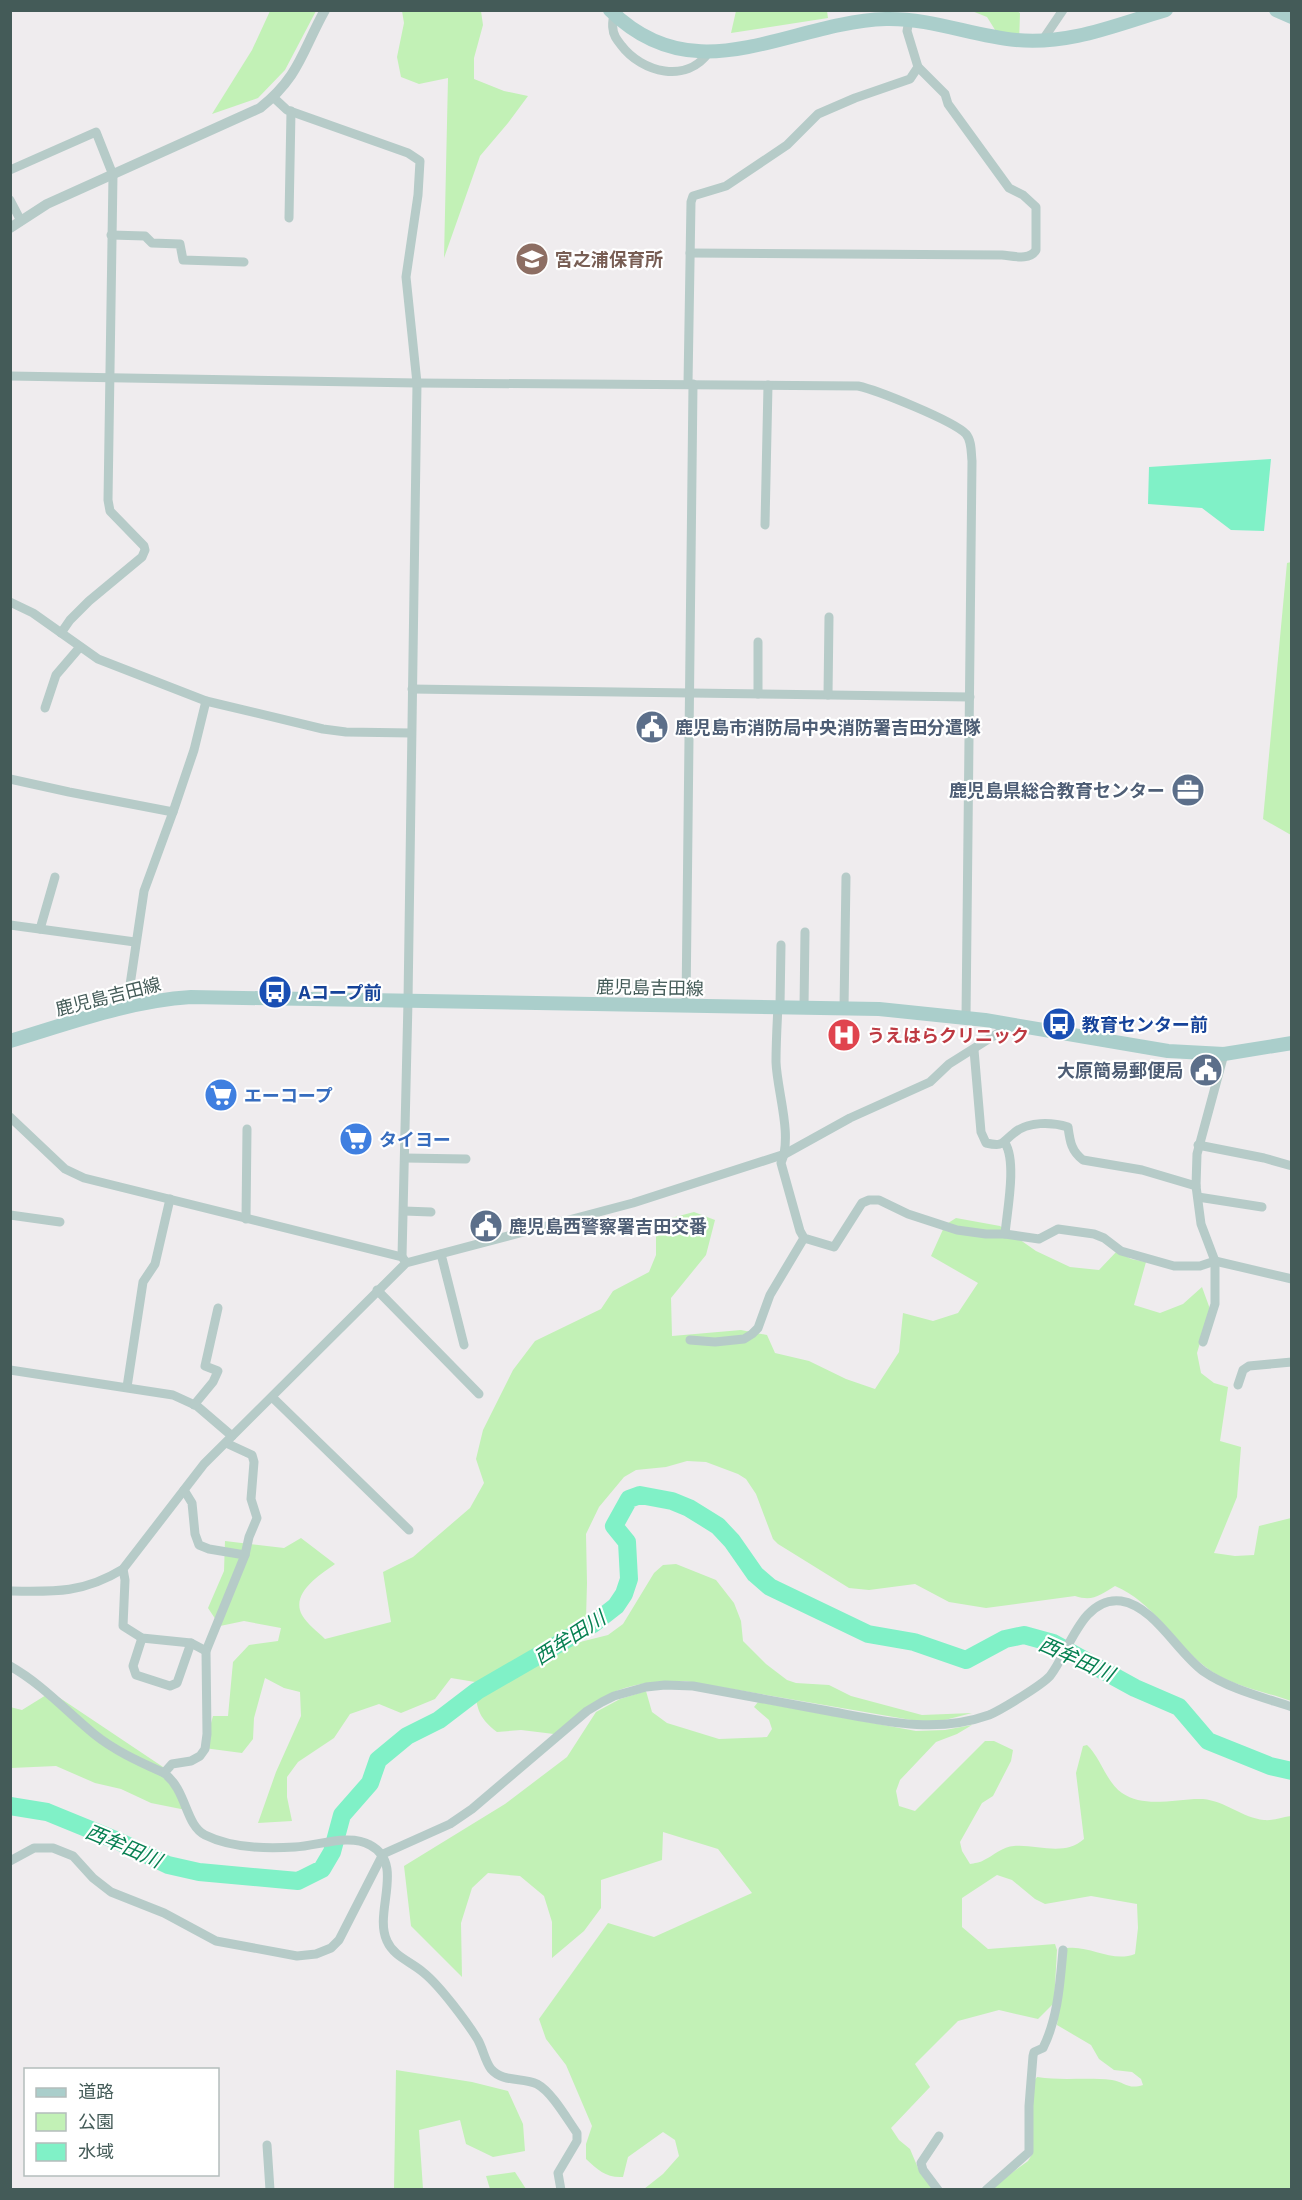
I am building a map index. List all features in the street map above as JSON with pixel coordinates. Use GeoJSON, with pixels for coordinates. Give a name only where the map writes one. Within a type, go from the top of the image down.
{"type":"FeatureCollection","features":[{"type":"Feature","properties":{"kind":"main road"},"geometry":{"type":"LineString","coordinates":[[612,13],[646,37],[687,50],[709,52],[734,51],[849,24],[884,19],[909,20],[1014,40],[1069,39],[1166,10]]}},
{"type":"Feature","properties":{"kind":"main road"},"geometry":{"type":"LineString","coordinates":[[1276,10],[1292,17]]}},
{"type":"Feature","properties":{"kind":"main road","name":"鹿児島吉田線"},"geometry":{"type":"LineString","coordinates":[[10,1041],[132,1005],[191,997],[844,1008],[966,1018],[1168,1051],[1224,1054],[1292,1043]]}},
{"type":"Feature","properties":{"kind":"street"},"geometry":{"type":"LineString","coordinates":[[10,228],[46,204],[260,108],[288,82],[325,10]]}},
{"type":"Feature","properties":{"kind":"street"},"geometry":{"type":"LineString","coordinates":[[1042,41],[1063,10]]}},
{"type":"Feature","properties":{"kind":"street"},"geometry":{"type":"LineString","coordinates":[[612,13],[612,30],[617,40],[636,61],[646,67],[668,71],[694,68],[709,52]]}},
{"type":"Feature","properties":{"kind":"street"},"geometry":{"type":"LineString","coordinates":[[690,253],[1029,257],[1034,255],[1036,207],[1023,195],[1009,188],[948,104],[945,94],[918,67],[907,30],[909,20]]}},
{"type":"Feature","properties":{"kind":"street"},"geometry":{"type":"LineString","coordinates":[[686,1005],[690,693],[691,202],[693,196],[726,186],[787,145],[818,114],[910,79],[918,67]]}},
{"type":"Feature","properties":{"kind":"street"},"geometry":{"type":"LineString","coordinates":[[10,1591],[44,1592],[87,1587],[123,1569],[204,1464],[273,1398],[404,1260],[417,382],[406,277],[418,195],[420,161],[408,153],[291,111],[273,97]]}},
{"type":"Feature","properties":{"kind":"street"},"geometry":{"type":"LineString","coordinates":[[289,218],[291,111]]}},
{"type":"Feature","properties":{"kind":"street"},"geometry":{"type":"LineString","coordinates":[[10,170],[96,132],[113,175],[108,500],[110,511],[144,546],[145,550],[142,556],[70,620],[61,633]]}},
{"type":"Feature","properties":{"kind":"street"},"geometry":{"type":"LineString","coordinates":[[10,200],[21,221]]}},
{"type":"Feature","properties":{"kind":"street"},"geometry":{"type":"LineString","coordinates":[[111,235],[145,236],[152,243],[180,244],[183,260],[244,261]]}},
{"type":"Feature","properties":{"kind":"street"},"geometry":{"type":"LineString","coordinates":[[10,376],[847,386],[873,389],[966,434],[972,461],[966,1018]]}},
{"type":"Feature","properties":{"kind":"street"},"geometry":{"type":"LineString","coordinates":[[765,525],[768,385]]}},
{"type":"Feature","properties":{"kind":"street"},"geometry":{"type":"LineString","coordinates":[[10,602],[33,613],[98,659],[206,701],[323,729],[346,732],[411,733]]}},
{"type":"Feature","properties":{"kind":"street"},"geometry":{"type":"LineString","coordinates":[[828,695],[829,617]]}},
{"type":"Feature","properties":{"kind":"street"},"geometry":{"type":"LineString","coordinates":[[758,642],[758,694]]}},
{"type":"Feature","properties":{"kind":"street"},"geometry":{"type":"LineString","coordinates":[[45,708],[56,675],[80,647]]}},
{"type":"Feature","properties":{"kind":"street"},"geometry":{"type":"LineString","coordinates":[[412,689],[970,697]]}},
{"type":"Feature","properties":{"kind":"street"},"geometry":{"type":"LineString","coordinates":[[132,1005],[130,985],[144,891],[194,750],[206,701]]}},
{"type":"Feature","properties":{"kind":"street"},"geometry":{"type":"LineString","coordinates":[[10,778],[173,812]]}},
{"type":"Feature","properties":{"kind":"street"},"geometry":{"type":"LineString","coordinates":[[40,929],[55,877]]}},
{"type":"Feature","properties":{"kind":"street"},"geometry":{"type":"LineString","coordinates":[[844,1008],[846,877]]}},
{"type":"Feature","properties":{"kind":"street"},"geometry":{"type":"LineString","coordinates":[[10,925],[135,942]]}},
{"type":"Feature","properties":{"kind":"street"},"geometry":{"type":"LineString","coordinates":[[804,1007],[805,933]]}},
{"type":"Feature","properties":{"kind":"street"},"geometry":{"type":"LineString","coordinates":[[781,945],[776,1062],[784,1126],[785,1154],[781,1162],[800,1231],[804,1238],[834,1247],[862,1203],[879,1200],[908,1214],[957,1230],[1039,1239],[1059,1229],[1094,1234],[1104,1238],[1121,1251],[1174,1266],[1200,1266],[1215,1261],[1292,1279]]}},
{"type":"Feature","properties":{"kind":"street"},"geometry":{"type":"LineString","coordinates":[[10,1117],[65,1169],[84,1178],[404,1260],[441,1254],[633,1203],[785,1154],[850,1118],[930,1082],[950,1064],[1011,1025]]}},
{"type":"Feature","properties":{"kind":"street"},"geometry":{"type":"LineString","coordinates":[[974,1050],[981,1132],[986,1143],[996,1145],[1005,1143],[1014,1132],[1033,1125],[1055,1123],[1068,1127],[1071,1146],[1075,1154],[1083,1160],[1142,1170],[1196,1186]]}},
{"type":"Feature","properties":{"kind":"street"},"geometry":{"type":"LineString","coordinates":[[1203,1342],[1215,1304],[1215,1261],[1201,1224],[1196,1186],[1198,1145],[1224,1054]]}},
{"type":"Feature","properties":{"kind":"street"},"geometry":{"type":"LineString","coordinates":[[246,1219],[247,1129]]}},
{"type":"Feature","properties":{"kind":"street"},"geometry":{"type":"LineString","coordinates":[[1005,1143],[1009,1148],[1011,1171],[1005,1234]]}},
{"type":"Feature","properties":{"kind":"street"},"geometry":{"type":"LineString","coordinates":[[1198,1145],[1292,1166]]}},
{"type":"Feature","properties":{"kind":"street"},"geometry":{"type":"LineString","coordinates":[[405,1158],[466,1159]]}},
{"type":"Feature","properties":{"kind":"street"},"geometry":{"type":"LineString","coordinates":[[1198,1197],[1262,1207]]}},
{"type":"Feature","properties":{"kind":"street"},"geometry":{"type":"LineString","coordinates":[[127,1388],[143,1281],[154,1264],[170,1199]]}},
{"type":"Feature","properties":{"kind":"street"},"geometry":{"type":"LineString","coordinates":[[404,1211],[431,1212]]}},
{"type":"Feature","properties":{"kind":"street"},"geometry":{"type":"LineString","coordinates":[[10,1215],[60,1222]]}},
{"type":"Feature","properties":{"kind":"street"},"geometry":{"type":"LineString","coordinates":[[690,1340],[715,1342],[744,1339],[752,1334],[758,1328],[770,1295],[804,1238]]}},
{"type":"Feature","properties":{"kind":"street"},"geometry":{"type":"LineString","coordinates":[[441,1254],[464,1345]]}},
{"type":"Feature","properties":{"kind":"street"},"geometry":{"type":"LineString","coordinates":[[377,1290],[479,1394]]}},
{"type":"Feature","properties":{"kind":"street"},"geometry":{"type":"LineString","coordinates":[[194,1405],[213,1382],[218,1371],[205,1366],[218,1308]]}},
{"type":"Feature","properties":{"kind":"street"},"geometry":{"type":"LineString","coordinates":[[1238,1385],[1243,1370],[1249,1365],[1292,1362]]}},
{"type":"Feature","properties":{"kind":"street"},"geometry":{"type":"LineString","coordinates":[[10,1370],[173,1395],[194,1405],[229,1439],[252,1455],[254,1462],[251,1499],[257,1518],[245,1555],[206,1651],[207,1734],[205,1749],[200,1756],[191,1761],[172,1764],[164,1773]]}},
{"type":"Feature","properties":{"kind":"street"},"geometry":{"type":"LineString","coordinates":[[273,1398],[409,1530]]}},
{"type":"Feature","properties":{"kind":"street"},"geometry":{"type":"LineString","coordinates":[[184,1490],[192,1503],[195,1534],[199,1545],[245,1555]]}},
{"type":"Feature","properties":{"kind":"street"},"geometry":{"type":"LineString","coordinates":[[123,1569],[125,1580],[123,1626],[142,1638],[191,1643],[206,1651]]}},
{"type":"Feature","properties":{"kind":"street"},"geometry":{"type":"LineString","coordinates":[[10,1861],[34,1848],[53,1848],[73,1856],[93,1878],[111,1892],[164,1912],[216,1941],[297,1956],[316,1954],[331,1948],[339,1940],[383,1854],[450,1824],[472,1809],[586,1711],[614,1696],[630,1691],[665,1685],[693,1686],[917,1726],[957,1723],[990,1715],[1049,1677],[1068,1644],[1095,1608],[1108,1602],[1123,1601],[1145,1611],[1189,1660],[1204,1672],[1239,1689],[1292,1707]]}},
{"type":"Feature","properties":{"kind":"street"},"geometry":{"type":"LineString","coordinates":[[142,1638],[133,1666],[136,1675],[170,1686],[177,1683],[191,1643]]}},
{"type":"Feature","properties":{"kind":"street"},"geometry":{"type":"LineString","coordinates":[[10,1666],[47,1692],[96,1736],[173,1780],[182,1794],[194,1825],[203,1835],[224,1842],[250,1846],[294,1847],[359,1840],[383,1854],[387,1871],[382,1922],[387,1942],[400,1957],[425,1973],[459,2013],[479,2041],[491,2069],[501,2076],[535,2083],[545,2089],[577,2133],[577,2141],[558,2173],[561,2190]]}},
{"type":"Feature","properties":{"kind":"street"},"geometry":{"type":"LineString","coordinates":[[986,2190],[1029,2152],[1029,2106],[1033,2056],[1034,2052],[1043,2048],[1050,2033],[1058,2000],[1063,1950]]}},
{"type":"Feature","properties":{"kind":"street"},"geometry":{"type":"LineString","coordinates":[[939,2136],[921,2163],[923,2170],[939,2190]]}},
{"type":"Feature","properties":{"kind":"street"},"geometry":{"type":"LineString","coordinates":[[267,2145],[270,2190]]}},
{"type":"Feature","properties":{"kind":"green space"},"geometry":{"type":"Polygon","coordinates":[[[270,11],[316,11],[285,70],[258,98],[212,114],[252,50],[270,11]]]}},
{"type":"Feature","properties":{"kind":"green space"},"geometry":{"type":"Polygon","coordinates":[[[402,11],[481,11],[483,25],[474,58],[474,79],[504,91],[528,96],[480,156],[444,258],[448,78],[419,84],[401,77],[397,57],[404,23],[402,11]]]}},
{"type":"Feature","properties":{"kind":"green space"},"geometry":{"type":"Polygon","coordinates":[[[736,11],[827,11],[828,18],[731,33],[736,11]]]}},
{"type":"Feature","properties":{"kind":"green space"},"geometry":{"type":"Polygon","coordinates":[[[972,11],[1017,11],[1020,13],[1019,43],[1002,41],[987,17],[972,11]]]}},
{"type":"Feature","properties":{"kind":"green space"},"geometry":{"type":"Polygon","coordinates":[[[1292,562],[1291,835],[1263,819],[1287,563],[1292,562]]]}},
{"type":"Feature","properties":{"kind":"green space"},"geometry":{"type":"Polygon","coordinates":[[[694,1212],[715,1220],[706,1255],[671,1298],[672,1336],[741,1330],[767,1335],[775,1353],[809,1361],[846,1379],[875,1389],[899,1352],[903,1313],[933,1321],[958,1313],[978,1283],[931,1256],[945,1225],[956,1218],[1000,1226],[1036,1251],[1070,1267],[1099,1270],[1117,1251],[1131,1259],[1146,1262],[1134,1305],[1160,1313],[1183,1304],[1202,1287],[1210,1309],[1197,1353],[1201,1373],[1214,1383],[1228,1387],[1220,1441],[1241,1447],[1237,1497],[1214,1553],[1235,1556],[1254,1555],[1259,1526],[1291,1518],[1291,1701],[1234,1683],[1212,1672],[1192,1655],[1140,1601],[1115,1586],[1092,1598],[1075,1596],[986,1608],[949,1602],[915,1584],[869,1590],[849,1588],[773,1539],[756,1494],[746,1479],[706,1462],[687,1461],[666,1467],[636,1470],[624,1477],[599,1507],[586,1534],[586,1619],[580,1642],[608,1635],[623,1624],[654,1573],[663,1565],[676,1564],[716,1580],[734,1603],[741,1621],[743,1641],[766,1664],[787,1680],[796,1683],[829,1685],[851,1696],[922,1715],[972,1713],[941,1721],[917,1721],[685,1681],[663,1681],[644,1683],[613,1693],[585,1709],[554,1734],[521,1730],[497,1732],[485,1721],[479,1710],[475,1682],[451,1678],[435,1699],[401,1713],[379,1704],[350,1714],[334,1738],[298,1762],[287,1777],[287,1797],[292,1821],[258,1823],[276,1772],[301,1716],[300,1692],[284,1688],[265,1678],[254,1718],[253,1739],[242,1753],[204,1748],[213,1716],[228,1716],[233,1662],[249,1645],[278,1641],[281,1628],[244,1621],[220,1626],[208,1608],[224,1571],[225,1541],[284,1548],[301,1538],[335,1564],[309,1585],[300,1599],[299,1607],[302,1615],[325,1639],[391,1622],[383,1572],[413,1557],[470,1508],[484,1483],[476,1459],[483,1430],[513,1370],[535,1341],[601,1309],[613,1291],[649,1272],[656,1255],[656,1232],[671,1218],[694,1212]]]}},
{"type":"Feature","properties":{"kind":"green space"},"geometry":{"type":"Polygon","coordinates":[[[646,1691],[652,1712],[667,1723],[719,1739],[767,1737],[772,1729],[769,1720],[754,1707],[758,1702],[916,1731],[945,1730],[972,1725],[936,1742],[900,1780],[896,1791],[899,1806],[915,1811],[985,1741],[994,1741],[1013,1750],[1011,1761],[993,1796],[982,1803],[960,1842],[962,1851],[970,1864],[982,1861],[1010,1846],[1059,1849],[1084,1839],[1076,1773],[1083,1746],[1087,1745],[1116,1788],[1131,1798],[1151,1802],[1203,1799],[1219,1803],[1256,1819],[1291,1816],[1291,2189],[990,2189],[1028,2161],[1033,2153],[1032,2084],[1037,2077],[1103,2079],[1130,2086],[1143,2085],[1141,2079],[1132,2072],[1114,2070],[1099,2059],[1091,2045],[1057,2025],[1067,1948],[1118,1956],[1135,1954],[1138,1928],[1137,1904],[1091,1896],[1045,1904],[1035,1899],[1012,1880],[997,1875],[962,1898],[962,1927],[988,1949],[1055,1944],[1057,1950],[1054,2003],[1038,2019],[999,2010],[958,2021],[915,2064],[930,2087],[891,2128],[899,2140],[910,2149],[918,2168],[935,2189],[644,2189],[663,2174],[679,2156],[675,2140],[663,2132],[628,2157],[623,2177],[607,2175],[598,2170],[586,2159],[586,2144],[592,2126],[566,2065],[546,2039],[539,2019],[608,1923],[654,1937],[752,1893],[718,1849],[663,1832],[662,1860],[601,1880],[601,1908],[584,1931],[552,1958],[552,1922],[544,1896],[520,1876],[488,1873],[472,1888],[461,1923],[462,1977],[411,1926],[404,1866],[505,1804],[567,1757],[596,1712],[620,1699],[646,1691]]]}},
{"type":"Feature","properties":{"kind":"green space"},"geometry":{"type":"Polygon","coordinates":[[[51,1692],[166,1769],[186,1810],[151,1803],[121,1789],[95,1783],[56,1766],[11,1768],[10,1707],[22,1710],[51,1692]]]}},
{"type":"Feature","properties":{"kind":"green space"},"geometry":{"type":"Polygon","coordinates":[[[396,2070],[472,2082],[508,2091],[523,2124],[525,2151],[493,2157],[466,2144],[460,2120],[419,2130],[423,2189],[394,2189],[396,2070]]]}},
{"type":"Feature","properties":{"kind":"green space"},"geometry":{"type":"Polygon","coordinates":[[[515,2172],[526,2189],[490,2189],[486,2176],[515,2172]]]}},
{"type":"Feature","properties":{"kind":"water"},"geometry":{"type":"Polygon","coordinates":[[[1271,459],[1264,531],[1231,530],[1202,508],[1148,504],[1149,467],[1271,459]]]}},
{"type":"Feature","properties":{"kind":"waterway","name":"西牟田川"},"geometry":{"type":"LineString","coordinates":[[10,1806],[47,1812],[118,1841],[168,1865],[199,1872],[298,1881],[322,1869],[332,1852],[342,1815],[370,1783],[378,1760],[407,1736],[439,1720],[477,1691],[593,1624],[616,1606],[624,1594],[629,1579],[627,1542],[614,1526],[629,1499],[640,1495],[672,1501],[689,1508],[718,1526],[732,1541],[755,1574],[770,1587],[868,1634],[914,1642],[966,1660],[1005,1639],[1024,1635],[1053,1643],[1135,1688],[1179,1707],[1208,1741],[1270,1766],[1292,1771]]}},
{"type":"Feature","properties":{"kind":"place","name":"宮之浦保育所"},"geometry":{"type":"Point","coordinates":[532,259]}},
{"type":"Feature","properties":{"kind":"place","name":"鹿児島市消防局中央消防署吉田分遣隊"},"geometry":{"type":"Point","coordinates":[652,727]}},
{"type":"Feature","properties":{"kind":"place","name":"鹿児島県総合教育センター"},"geometry":{"type":"Point","coordinates":[1188,790]}},
{"type":"Feature","properties":{"kind":"place","name":"Aコープ前"},"geometry":{"type":"Point","coordinates":[275,992]}},
{"type":"Feature","properties":{"kind":"place","name":"教育センター前"},"geometry":{"type":"Point","coordinates":[1059,1024]}},
{"type":"Feature","properties":{"kind":"place","name":"うえはらクリニック"},"geometry":{"type":"Point","coordinates":[844,1035]}},
{"type":"Feature","properties":{"kind":"place","name":"大原簡易郵便局"},"geometry":{"type":"Point","coordinates":[1206,1070]}},
{"type":"Feature","properties":{"kind":"place","name":"エーコープ"},"geometry":{"type":"Point","coordinates":[221,1095]}},
{"type":"Feature","properties":{"kind":"place","name":"タイヨー"},"geometry":{"type":"Point","coordinates":[356,1139]}},
{"type":"Feature","properties":{"kind":"place","name":"鹿児島西警察署吉田交番"},"geometry":{"type":"Point","coordinates":[486,1226]}}]}
